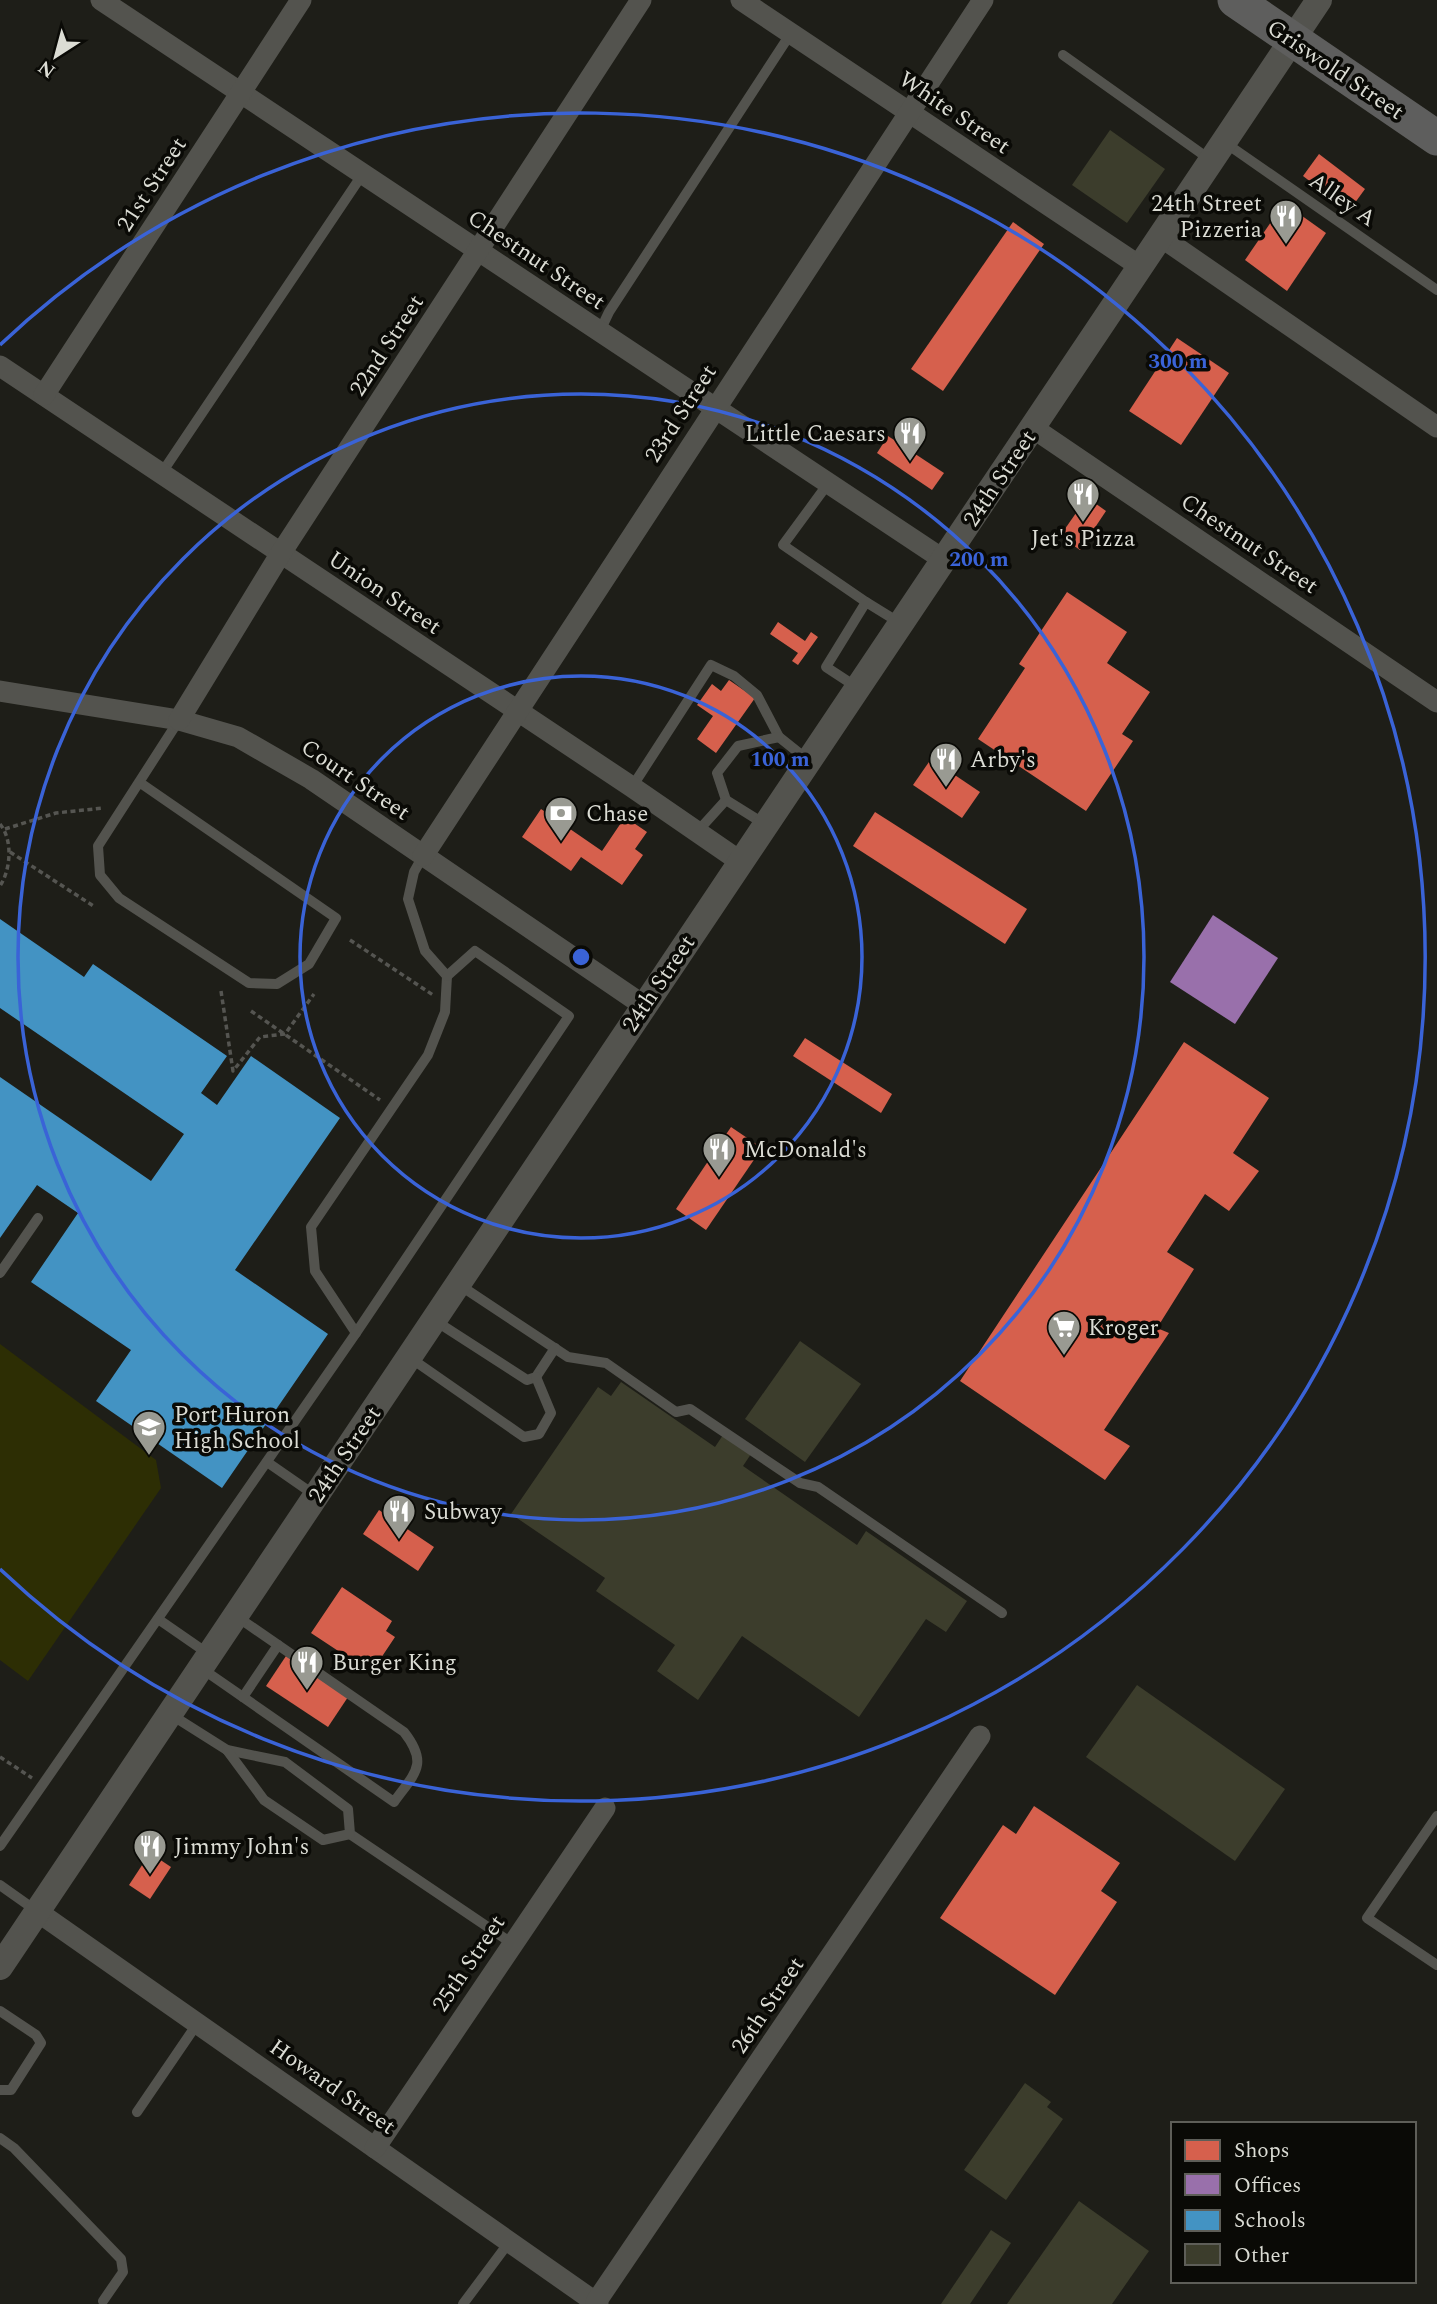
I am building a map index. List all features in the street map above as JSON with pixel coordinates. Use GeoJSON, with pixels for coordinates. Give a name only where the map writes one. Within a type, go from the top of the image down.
{"type":"FeatureCollection","features":[{"type":"Feature","properties":{"kind":"main road","name":"Griswold Street"},"geometry":{"type":"LineString","coordinates":[[1235,0],[1437,138]]}},
{"type":"Feature","properties":{"kind":"street","name":"Chestnut Street"},"geometry":{"type":"LineString","coordinates":[[101,0],[477,253],[944,561]]}},
{"type":"Feature","properties":{"kind":"street","name":"21st Street"},"geometry":{"type":"LineString","coordinates":[[44,395],[300,0]]}},
{"type":"Feature","properties":{"kind":"street","name":"22nd Street"},"geometry":{"type":"LineString","coordinates":[[179,720],[281,553],[641,0]]}},
{"type":"Feature","properties":{"kind":"street","name":"White Street"},"geometry":{"type":"LineString","coordinates":[[741,0],[1141,267]]}},
{"type":"Feature","properties":{"kind":"street","name":"24th Street"},"geometry":{"type":"LineString","coordinates":[[0,1967],[1319,0]]}},
{"type":"Feature","properties":{"kind":"street","name":"23rd Street"},"geometry":{"type":"LineString","coordinates":[[423,856],[980,1]]}},
{"type":"Feature","properties":{"kind":"street"},"geometry":{"type":"LineString","coordinates":[[1161,237],[1437,427]]}},
{"type":"Feature","properties":{"kind":"street","name":"Union Street"},"geometry":{"type":"LineString","coordinates":[[0,366],[741,862]]}},
{"type":"Feature","properties":{"kind":"street","name":"Chestnut Street"},"geometry":{"type":"LineString","coordinates":[[1033,428],[1437,702]]}},
{"type":"Feature","properties":{"kind":"street","name":"Court Street"},"geometry":{"type":"LineString","coordinates":[[0,691],[179,720],[238,737],[275,756],[643,1005]]}},
{"type":"Feature","properties":{"kind":"street","name":"26th Street"},"geometry":{"type":"LineString","coordinates":[[597,2303],[980,1736]]}},
{"type":"Feature","properties":{"kind":"street","name":"25th Street"},"geometry":{"type":"LineString","coordinates":[[375,2148],[605,1808]]}},
{"type":"Feature","properties":{"kind":"street","name":"Howard Street"},"geometry":{"type":"LineString","coordinates":[[38,1912],[597,2303]]}},
{"type":"Feature","properties":{"kind":"lane"},"geometry":{"type":"LineString","coordinates":[[598,333],[609,312],[791,33]]}},
{"type":"Feature","properties":{"kind":"lane","name":"Alley A"},"geometry":{"type":"LineString","coordinates":[[1063,55],[1437,290]]}},
{"type":"Feature","properties":{"kind":"lane"},"geometry":{"type":"LineString","coordinates":[[161,474],[362,175]]}},
{"type":"Feature","properties":{"kind":"lane"},"geometry":{"type":"LineString","coordinates":[[827,485],[783,545],[902,624]]}},
{"type":"Feature","properties":{"kind":"lane"},"geometry":{"type":"LineString","coordinates":[[858,688],[826,667],[866,602]]}},
{"type":"Feature","properties":{"kind":"lane"},"geometry":{"type":"LineString","coordinates":[[632,787],[711,665],[734,676],[757,695],[779,737],[809,761]]}},
{"type":"Feature","properties":{"kind":"lane"},"geometry":{"type":"LineString","coordinates":[[139,782],[336,918],[309,964],[277,984],[249,984],[119,898],[100,875],[98,846],[139,782],[179,720]]}},
{"type":"Feature","properties":{"kind":"lane"},"geometry":{"type":"LineString","coordinates":[[766,825],[726,800],[717,773],[737,746],[779,737]]}},
{"type":"Feature","properties":{"kind":"lane"},"geometry":{"type":"LineString","coordinates":[[697,832],[726,800]]}},
{"type":"Feature","properties":{"kind":"lane"},"geometry":{"type":"LineString","coordinates":[[423,856],[414,872],[408,899],[425,951],[447,976]]}},
{"type":"Feature","properties":{"kind":"lane"},"geometry":{"type":"LineString","coordinates":[[0,1846],[356,1334],[569,1016],[475,951],[447,976],[444,1012],[428,1055],[311,1227],[315,1270],[356,1334]]}},
{"type":"Feature","properties":{"kind":"lane"},"geometry":{"type":"LineString","coordinates":[[0,1273],[38,1218]]}},
{"type":"Feature","properties":{"kind":"lane"},"geometry":{"type":"LineString","coordinates":[[458,1283],[568,1357],[606,1363],[676,1412],[690,1409],[800,1483],[818,1487],[1002,1613]]}},
{"type":"Feature","properties":{"kind":"lane"},"geometry":{"type":"LineString","coordinates":[[434,1320],[527,1380],[536,1377],[555,1348]]}},
{"type":"Feature","properties":{"kind":"lane"},"geometry":{"type":"LineString","coordinates":[[409,1357],[524,1437],[539,1434],[551,1413],[536,1377]]}},
{"type":"Feature","properties":{"kind":"lane"},"geometry":{"type":"LineString","coordinates":[[267,1461],[316,1496]]}},
{"type":"Feature","properties":{"kind":"lane"},"geometry":{"type":"LineString","coordinates":[[158,1619],[243,1697],[394,1802],[415,1773],[419,1762],[417,1750],[404,1732],[236,1616]]}},
{"type":"Feature","properties":{"kind":"lane"},"geometry":{"type":"LineString","coordinates":[[243,1697],[278,1646]]}},
{"type":"Feature","properties":{"kind":"lane"},"geometry":{"type":"LineString","coordinates":[[170,1714],[227,1749],[285,1762],[348,1810],[350,1833]]}},
{"type":"Feature","properties":{"kind":"lane"},"geometry":{"type":"LineString","coordinates":[[227,1749],[264,1800],[323,1840],[350,1833],[513,1944]]}},
{"type":"Feature","properties":{"kind":"lane"},"geometry":{"type":"LineString","coordinates":[[1437,1816],[1367,1918],[1437,1965]]}},
{"type":"Feature","properties":{"kind":"lane"},"geometry":{"type":"LineString","coordinates":[[0,1885],[38,1912]]}},
{"type":"Feature","properties":{"kind":"lane"},"geometry":{"type":"LineString","coordinates":[[0,2011],[36,2035],[41,2043],[11,2090],[0,2090]]}},
{"type":"Feature","properties":{"kind":"lane"},"geometry":{"type":"LineString","coordinates":[[137,2112],[197,2024]]}},
{"type":"Feature","properties":{"kind":"lane"},"geometry":{"type":"LineString","coordinates":[[0,2138],[15,2148],[121,2259],[123,2272],[103,2301]]}},
{"type":"Feature","properties":{"kind":"lane"},"geometry":{"type":"LineString","coordinates":[[463,2304],[510,2241]]}},
{"type":"Feature","properties":{"kind":"path"},"geometry":{"type":"LineString","coordinates":[[5,830],[56,813],[104,807]]}},
{"type":"Feature","properties":{"kind":"path"},"geometry":{"type":"LineString","coordinates":[[0,824],[5,830],[9,852],[0,886]]}},
{"type":"Feature","properties":{"kind":"path"},"geometry":{"type":"LineString","coordinates":[[9,852],[94,907]]}},
{"type":"Feature","properties":{"kind":"path"},"geometry":{"type":"LineString","coordinates":[[350,940],[434,996]]}},
{"type":"Feature","properties":{"kind":"path"},"geometry":{"type":"LineString","coordinates":[[221,991],[233,1072],[260,1037],[285,1034],[314,994]]}},
{"type":"Feature","properties":{"kind":"path"},"geometry":{"type":"LineString","coordinates":[[251,1011],[380,1100]]}},
{"type":"Feature","properties":{"kind":"path"},"geometry":{"type":"LineString","coordinates":[[0,1757],[42,1785]]}},
{"type":"Feature","properties":{"kind":"shaded area"},"geometry":{"type":"Polygon","coordinates":[[[0,1344],[156,1460],[161,1488],[28,1681],[0,1660],[0,1344]]]}},
{"type":"Feature","properties":{"kind":"building: Shops"},"geometry":{"type":"Polygon","coordinates":[[[1319,154],[1365,189],[1349,211],[1303,176],[1319,154]]]}},
{"type":"Feature","properties":{"kind":"building: Shops","name":"24th Street Pizzeria"},"geometry":{"type":"Polygon","coordinates":[[[1284,203],[1326,233],[1287,291],[1245,260],[1284,203]]]}},
{"type":"Feature","properties":{"kind":"building: Shops"},"geometry":{"type":"Polygon","coordinates":[[[1013,222],[1044,244],[943,391],[911,369],[1013,222]]]}},
{"type":"Feature","properties":{"kind":"building: Shops"},"geometry":{"type":"Polygon","coordinates":[[[1177,338],[1229,373],[1181,445],[1129,411],[1177,338]]]}},
{"type":"Feature","properties":{"kind":"building: Shops","name":"Little Caesars"},"geometry":{"type":"Polygon","coordinates":[[[888,436],[944,473],[932,490],[877,453],[888,436]]]}},
{"type":"Feature","properties":{"kind":"building: Shops","name":"Jet's Pizza"},"geometry":{"type":"Polygon","coordinates":[[[1092,501],[1106,511],[1080,550],[1060,536],[1083,503],[1092,501]]]}},
{"type":"Feature","properties":{"kind":"building: Shops"},"geometry":{"type":"Polygon","coordinates":[[[1067,592],[1127,632],[1107,663],[1150,692],[1122,734],[1133,741],[1086,811],[978,739],[1025,668],[1019,664],[1067,592]]]}},
{"type":"Feature","properties":{"kind":"building: Shops"},"geometry":{"type":"Polygon","coordinates":[[[778,622],[805,641],[811,632],[818,637],[798,665],[792,661],[798,653],[770,634],[778,622]]]}},
{"type":"Feature","properties":{"kind":"building: Shops"},"geometry":{"type":"Polygon","coordinates":[[[729,680],[755,698],[716,753],[697,739],[713,716],[697,705],[712,684],[721,691],[729,680]]]}},
{"type":"Feature","properties":{"kind":"building: Shops","name":"Arby's"},"geometry":{"type":"Polygon","coordinates":[[[931,759],[980,792],[962,818],[913,785],[931,759]]]}},
{"type":"Feature","properties":{"kind":"building: Shops","name":"Chase"},"geometry":{"type":"Polygon","coordinates":[[[541,809],[602,851],[625,817],[647,832],[635,849],[643,855],[622,885],[581,857],[571,871],[522,837],[541,809]]]}},
{"type":"Feature","properties":{"kind":"building: Shops"},"geometry":{"type":"Polygon","coordinates":[[[875,812],[1027,909],[1005,944],[853,846],[875,812]]]}},
{"type":"Feature","properties":{"kind":"building: Shops"},"geometry":{"type":"Polygon","coordinates":[[[805,1038],[892,1094],[881,1113],[793,1056],[805,1038]]]}},
{"type":"Feature","properties":{"kind":"building: Shops","name":"Kroger"},"geometry":{"type":"Polygon","coordinates":[[[1184,1042],[1269,1098],[1233,1153],[1259,1171],[1229,1211],[1205,1194],[1167,1252],[1194,1269],[1157,1328],[1169,1333],[1104,1430],[1130,1446],[1105,1480],[960,1381],[1184,1042]]]}},
{"type":"Feature","properties":{"kind":"building: Shops","name":"McDonald's"},"geometry":{"type":"Polygon","coordinates":[[[731,1127],[762,1148],[706,1230],[676,1209],[731,1127]]]}},
{"type":"Feature","properties":{"kind":"building: Shops","name":"Subway"},"geometry":{"type":"Polygon","coordinates":[[[379,1510],[434,1547],[418,1571],[363,1534],[379,1510]]]}},
{"type":"Feature","properties":{"kind":"building: Shops"},"geometry":{"type":"Polygon","coordinates":[[[342,1587],[392,1621],[386,1631],[395,1637],[379,1661],[372,1656],[364,1668],[311,1633],[342,1587]]]}},
{"type":"Feature","properties":{"kind":"building: Shops","name":"Burger King"},"geometry":{"type":"Polygon","coordinates":[[[286,1656],[348,1697],[328,1727],[266,1686],[286,1656]]]}},
{"type":"Feature","properties":{"kind":"building: Shops"},"geometry":{"type":"Polygon","coordinates":[[[1034,1806],[1120,1863],[1101,1891],[1117,1902],[1055,1995],[940,1918],[1003,1825],[1016,1834],[1034,1806]]]}},
{"type":"Feature","properties":{"kind":"building: Shops","name":"Jimmy John's"},"geometry":{"type":"Polygon","coordinates":[[[150,1853],[171,1867],[150,1899],[129,1885],[150,1853]]]}},
{"type":"Feature","properties":{"kind":"building: Offices"},"geometry":{"type":"Polygon","coordinates":[[[1213,915],[1278,958],[1235,1024],[1170,982],[1213,915]]]}},
{"type":"Feature","properties":{"kind":"building: Schools"},"geometry":{"type":"Polygon","coordinates":[[[0,919],[84,977],[93,964],[227,1056],[201,1093],[217,1105],[251,1056],[340,1118],[235,1270],[328,1334],[222,1488],[96,1401],[131,1350],[31,1282],[78,1213],[37,1185],[0,1238],[0,1077],[151,1181],[184,1134],[0,1008],[0,919]]]}},
{"type":"Feature","properties":{"kind":"building: Other"},"geometry":{"type":"Polygon","coordinates":[[[1110,130],[1165,169],[1127,223],[1072,185],[1110,130]]]}},
{"type":"Feature","properties":{"kind":"building: Other"},"geometry":{"type":"Polygon","coordinates":[[[800,1341],[861,1384],[805,1462],[745,1419],[800,1341]]]}},
{"type":"Feature","properties":{"kind":"building: Other"},"geometry":{"type":"Polygon","coordinates":[[[621,1382],[715,1447],[723,1435],[751,1454],[743,1466],[857,1545],[866,1531],[967,1601],[946,1632],[926,1619],[859,1717],[742,1636],[698,1700],[657,1671],[675,1645],[596,1591],[605,1578],[511,1514],[598,1387],[611,1396],[621,1382]]]}},
{"type":"Feature","properties":{"kind":"building: Other"},"geometry":{"type":"Polygon","coordinates":[[[1137,1685],[1285,1789],[1235,1861],[1086,1757],[1137,1685]]]}},
{"type":"Feature","properties":{"kind":"building: Other"},"geometry":{"type":"Polygon","coordinates":[[[1025,2083],[1051,2102],[1047,2107],[1063,2119],[1006,2200],[964,2170],[1025,2083]]]}},
{"type":"Feature","properties":{"kind":"building: Other"},"geometry":{"type":"Polygon","coordinates":[[[1079,2201],[1149,2251],[1112,2304],[1007,2304],[1079,2201]]]}},
{"type":"Feature","properties":{"kind":"building: Other"},"geometry":{"type":"Polygon","coordinates":[[[991,2230],[1011,2243],[970,2304],[941,2304],[991,2230]]]}},
{"type":"Feature","properties":{"kind":"place","name":"24th Street Pizzeria"},"geometry":{"type":"Point","coordinates":[1286,246]}},
{"type":"Feature","properties":{"kind":"place","name":"Little Caesars"},"geometry":{"type":"Point","coordinates":[910,463]}},
{"type":"Feature","properties":{"kind":"place","name":"Jet's Pizza"},"geometry":{"type":"Point","coordinates":[1083,524]}},
{"type":"Feature","properties":{"kind":"place","name":"Arby's"},"geometry":{"type":"Point","coordinates":[946,789]}},
{"type":"Feature","properties":{"kind":"place","name":"Chase"},"geometry":{"type":"Point","coordinates":[561,843]}},
{"type":"Feature","properties":{"kind":"place","name":"McDonald's"},"geometry":{"type":"Point","coordinates":[719,1179]}},
{"type":"Feature","properties":{"kind":"place","name":"Kroger"},"geometry":{"type":"Point","coordinates":[1064,1357]}},
{"type":"Feature","properties":{"kind":"place","name":"Port Huron High School"},"geometry":{"type":"Point","coordinates":[149,1457]}},
{"type":"Feature","properties":{"kind":"place","name":"Subway"},"geometry":{"type":"Point","coordinates":[399,1541]}},
{"type":"Feature","properties":{"kind":"place","name":"Burger King"},"geometry":{"type":"Point","coordinates":[307,1692]}},
{"type":"Feature","properties":{"kind":"place","name":"Jimmy John's"},"geometry":{"type":"Point","coordinates":[150,1876]}}]}
